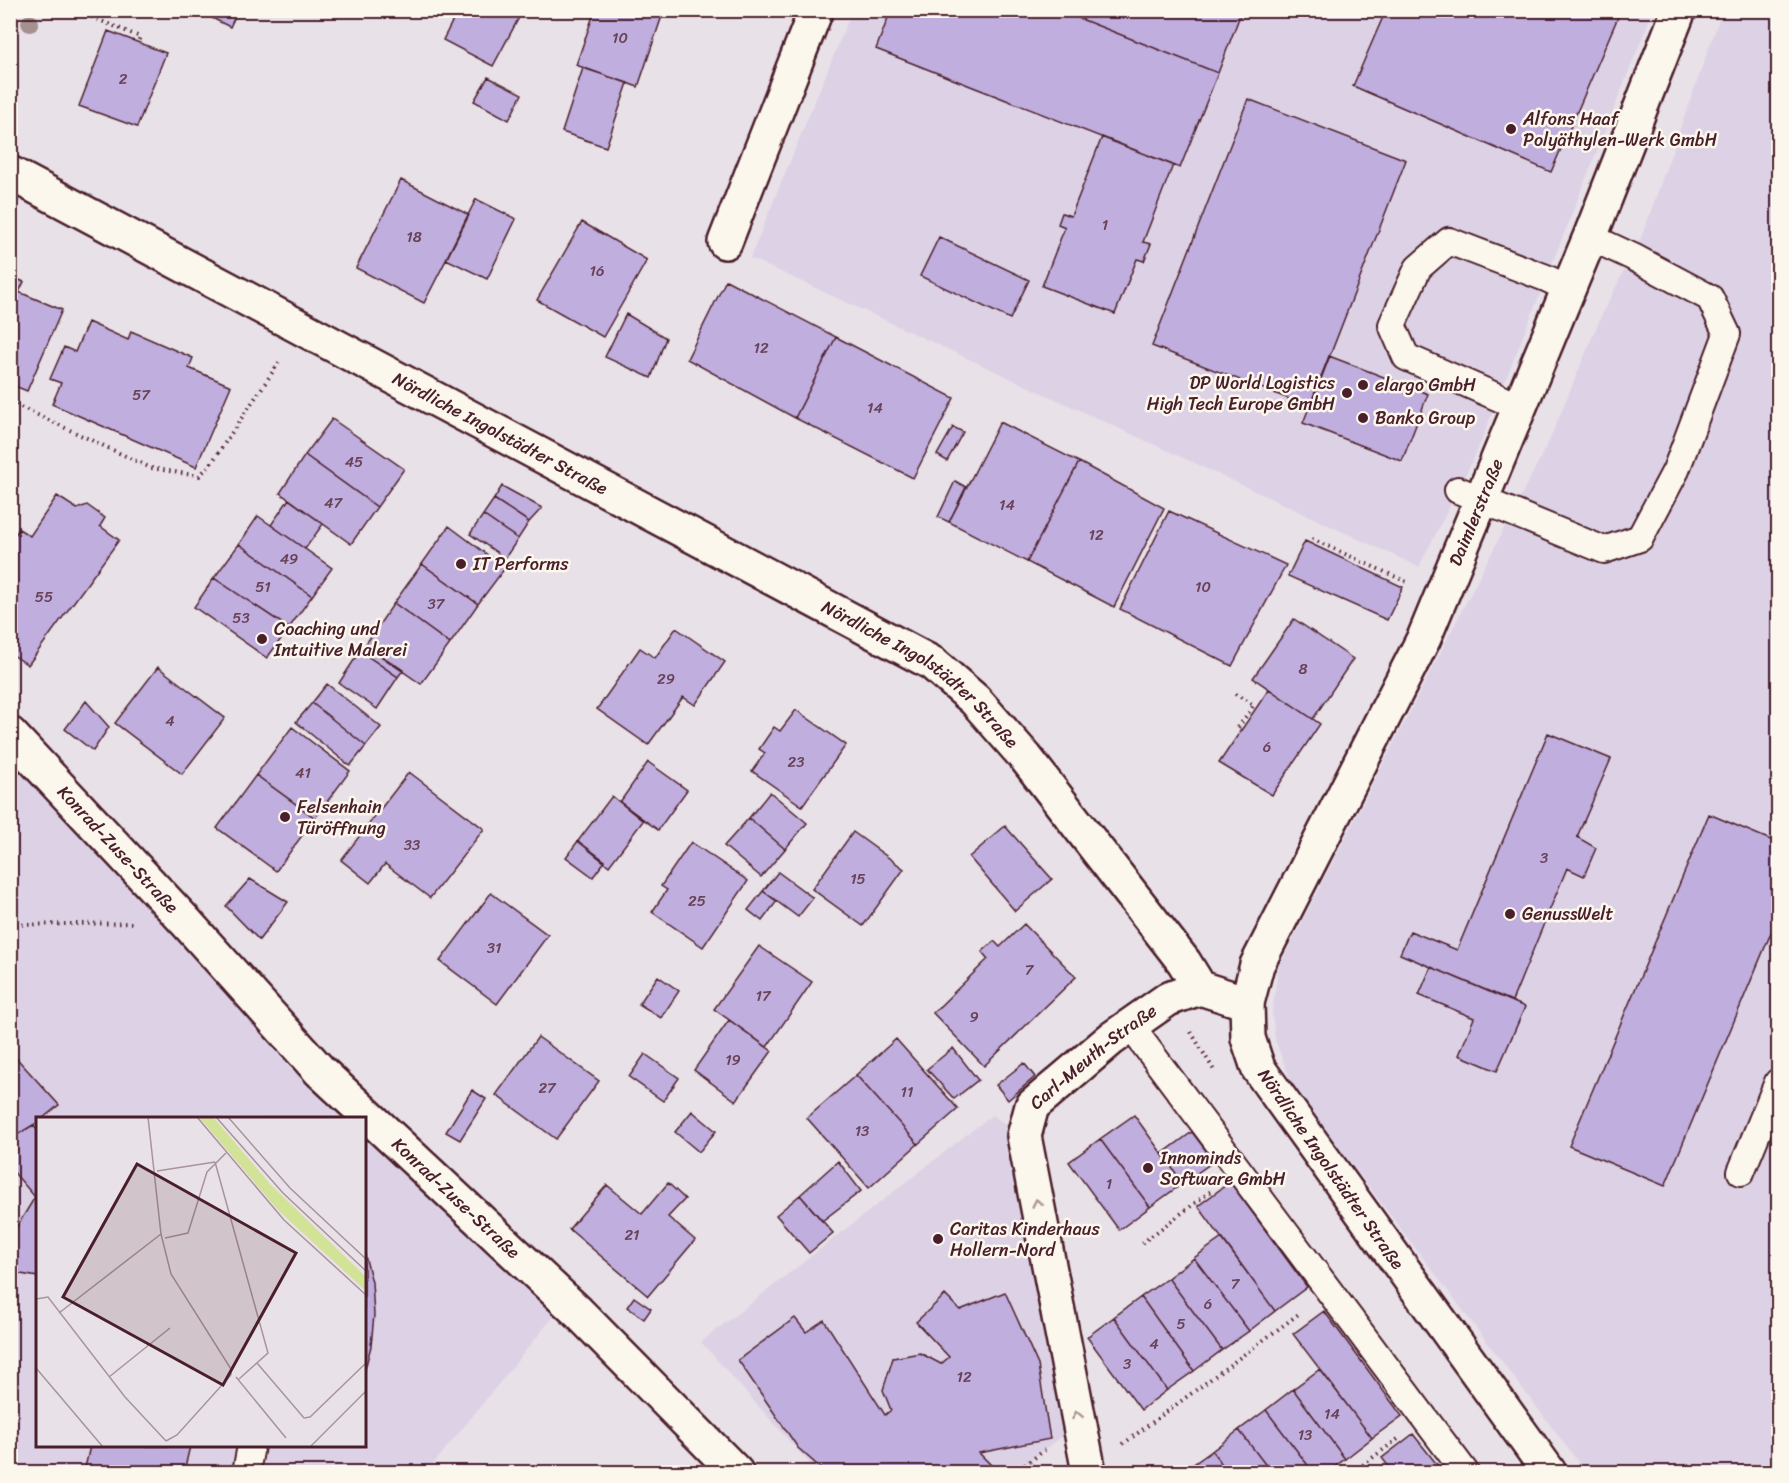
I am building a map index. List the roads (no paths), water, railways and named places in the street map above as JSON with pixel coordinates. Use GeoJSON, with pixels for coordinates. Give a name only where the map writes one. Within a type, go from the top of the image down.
{"type":"FeatureCollection","features":[{"type":"Feature","properties":{"kind":"street"},"geometry":{"type":"LineString","coordinates":[[725,242],[816,10]]}},
{"type":"Feature","properties":{"kind":"street","name":"Daimlerstraße"},"geometry":{"type":"LineString","coordinates":[[1247,1003],[1257,966],[1424,638],[1470,495],[1520,407],[1569,290],[1679,10]]}},
{"type":"Feature","properties":{"kind":"street","name":"Nördliche Ingolstädter Straße"},"geometry":{"type":"LineString","coordinates":[[10,173],[932,663],[975,700],[1026,758],[1184,962],[1200,988]]}},
{"type":"Feature","properties":{"kind":"street","name":"Konrad-Zuse-Straße"},"geometry":{"type":"LineString","coordinates":[[10,734],[187,923],[320,1071],[578,1312],[736,1473]]}},
{"type":"Feature","properties":{"kind":"street"},"geometry":{"type":"LineString","coordinates":[[1200,988],[1247,1003]]}},
{"type":"Feature","properties":{"kind":"street","name":"Carl-Meuth-Straße"},"geometry":{"type":"LineString","coordinates":[[1089,1471],[1024,1136],[1032,1106],[1130,1024],[1168,999],[1200,988]]}},
{"type":"Feature","properties":{"kind":"street","name":"Nördliche Ingolstädter Straße"},"geometry":{"type":"LineString","coordinates":[[1247,1003],[1248,1038],[1258,1068],[1549,1473]]}},
{"type":"Feature","properties":{"kind":"lane"},"geometry":{"type":"LineString","coordinates":[[1470,495],[1604,550],[1640,538],[1676,470],[1727,334],[1710,298],[1590,237]]}},
{"type":"Feature","properties":{"kind":"lane"},"geometry":{"type":"LineString","coordinates":[[1520,407],[1406,357],[1392,325],[1418,267],[1449,241],[1546,278],[1569,290]]}},
{"type":"Feature","properties":{"kind":"lane"},"geometry":{"type":"LineString","coordinates":[[1130,1024],[1466,1473]]}},
{"type":"Feature","properties":{"kind":"lane"},"geometry":{"type":"LineString","coordinates":[[1741,1172],[1779,1082]]}},
{"type":"Feature","properties":{"kind":"lane"},"geometry":{"type":"LineString","coordinates":[[246,1473],[251,1447]]}},
{"type":"Feature","properties":{"kind":"place","name":"Alfons Haaf Polyäthylen-Werk GmbH"},"geometry":{"type":"Point","coordinates":[1511,129]}},
{"type":"Feature","properties":{"kind":"place","name":"elargo GmbH"},"geometry":{"type":"Point","coordinates":[1363,385]}},
{"type":"Feature","properties":{"kind":"place","name":"DP World Logistics High Tech Europe GmbH"},"geometry":{"type":"Point","coordinates":[1347,393]}},
{"type":"Feature","properties":{"kind":"place","name":"Banko Group"},"geometry":{"type":"Point","coordinates":[1363,418]}},
{"type":"Feature","properties":{"kind":"place","name":"IT Performs"},"geometry":{"type":"Point","coordinates":[461,564]}},
{"type":"Feature","properties":{"kind":"place","name":"Coaching und Intuitive Malerei"},"geometry":{"type":"Point","coordinates":[262,639]}},
{"type":"Feature","properties":{"kind":"place","name":"Felsenhain Türöffnung"},"geometry":{"type":"Point","coordinates":[285,817]}},
{"type":"Feature","properties":{"kind":"place","name":"GenussWelt"},"geometry":{"type":"Point","coordinates":[1510,914]}},
{"type":"Feature","properties":{"kind":"place","name":"Innominds Software GmbH"},"geometry":{"type":"Point","coordinates":[1148,1168]}},
{"type":"Feature","properties":{"kind":"place","name":"Caritas Kinderhaus Hollern-Nord"},"geometry":{"type":"Point","coordinates":[938,1239]}}]}
